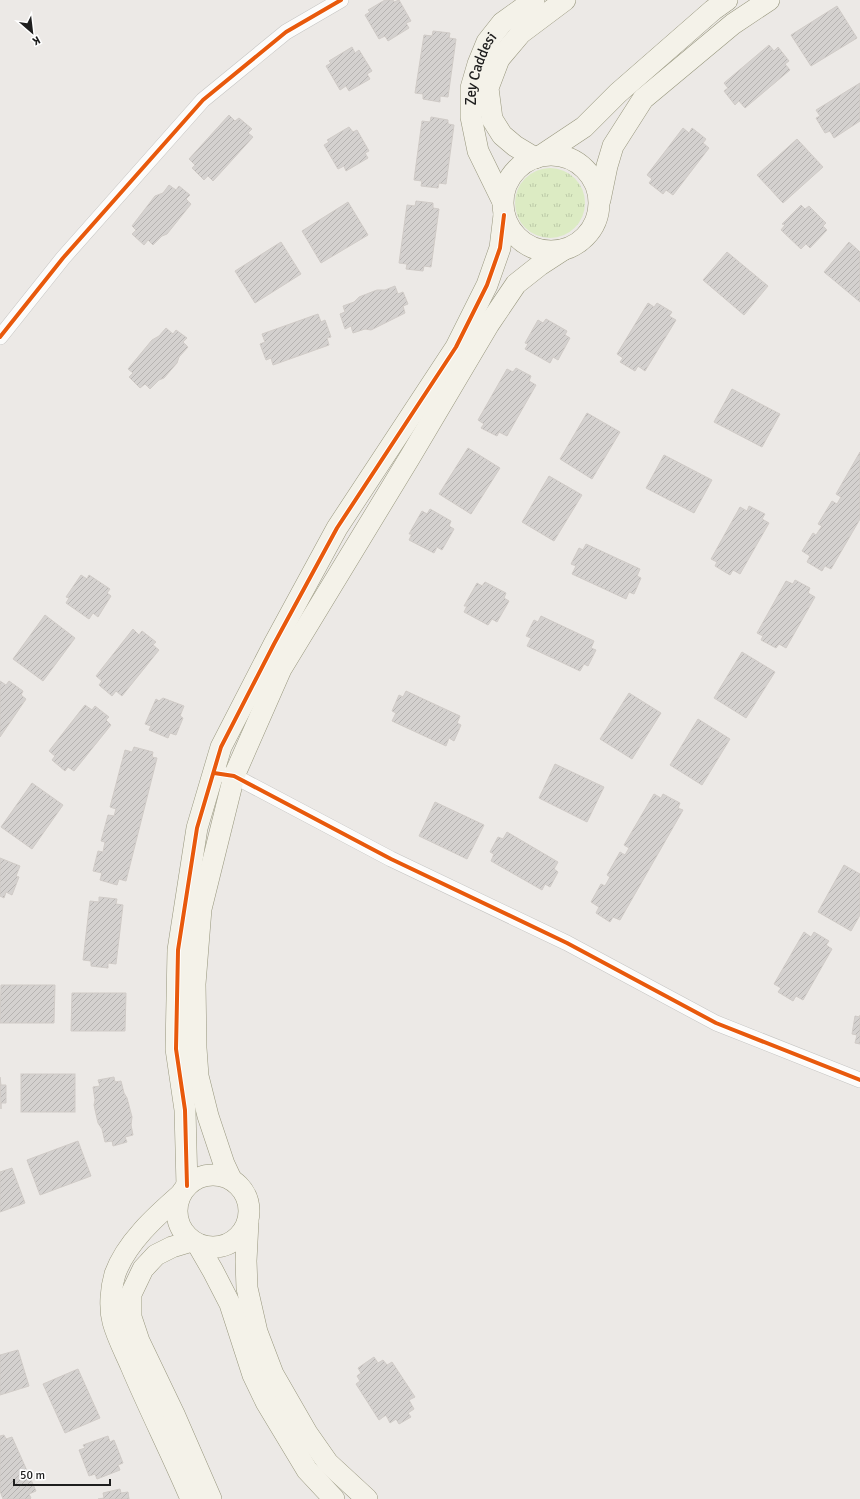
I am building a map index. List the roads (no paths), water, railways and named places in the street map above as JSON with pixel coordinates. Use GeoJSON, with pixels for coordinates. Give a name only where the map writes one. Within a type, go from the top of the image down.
{"type":"FeatureCollection","features":[{"type":"Feature","properties":{"kind":"street"},"geometry":{"type":"LineString","coordinates":[[0,337],[63,258],[203,100],[286,32],[341,0]]}},
{"type":"Feature","properties":{"kind":"street","name":"Zey Caddesi"},"geometry":{"type":"LineString","coordinates":[[503,208],[478,151],[471,116],[470,88],[478,64],[488,42],[502,24],[534,0]]}},
{"type":"Feature","properties":{"kind":"street","name":"Zey Caddesi"},"geometry":{"type":"LineString","coordinates":[[539,157],[515,146],[502,135],[492,119],[488,88],[499,59],[521,33],[565,0]]}},
{"type":"Feature","properties":{"kind":"street"},"geometry":{"type":"LineString","coordinates":[[539,157],[584,128],[618,93],[712,10],[726,0]]}},
{"type":"Feature","properties":{"kind":"street"},"geometry":{"type":"LineString","coordinates":[[231,1180],[208,1116],[198,1076],[195,984],[201,908],[234,776],[281,669],[489,324],[516,284],[563,250],[577,244],[589,234],[597,219],[607,166],[613,146],[643,99],[733,24],[769,0]]}},
{"type":"Feature","properties":{"kind":"street"},"geometry":{"type":"LineString","coordinates":[[334,1499],[307,1470],[266,1402],[253,1375],[230,1304],[213,1271],[195,1243],[181,1229],[177,1218],[176,1206],[183,1190],[185,1110],[176,1049],[178,950],[197,828],[221,747],[274,644],[337,528],[456,347],[487,285],[500,248],[505,185],[513,172],[526,161],[539,157],[559,155],[575,161],[588,171],[596,186],[600,202]]}},
{"type":"Feature","properties":{"kind":"street"},"geometry":{"type":"LineString","coordinates":[[503,208],[510,229],[520,241],[533,248],[548,252],[563,250]]}},
{"type":"Feature","properties":{"kind":"street"},"geometry":{"type":"LineString","coordinates":[[214,773],[234,776],[391,859],[567,943],[716,1023],[860,1080]]}},
{"type":"Feature","properties":{"kind":"street"},"geometry":{"type":"LineString","coordinates":[[191,1499],[113,1322],[110,1304],[115,1274],[126,1251],[158,1214],[183,1190],[196,1178],[208,1175],[220,1175],[231,1180],[241,1188],[247,1198],[249,1210],[246,1261],[248,1288],[257,1332],[273,1374],[306,1433],[328,1462],[367,1499]]}},
{"type":"Feature","properties":{"kind":"street"},"geometry":{"type":"LineString","coordinates":[[211,1499],[174,1414],[139,1342],[131,1317],[131,1294],[143,1269],[156,1256],[172,1247],[195,1243],[210,1248],[222,1247],[233,1242],[242,1233],[248,1222]]}}]}
